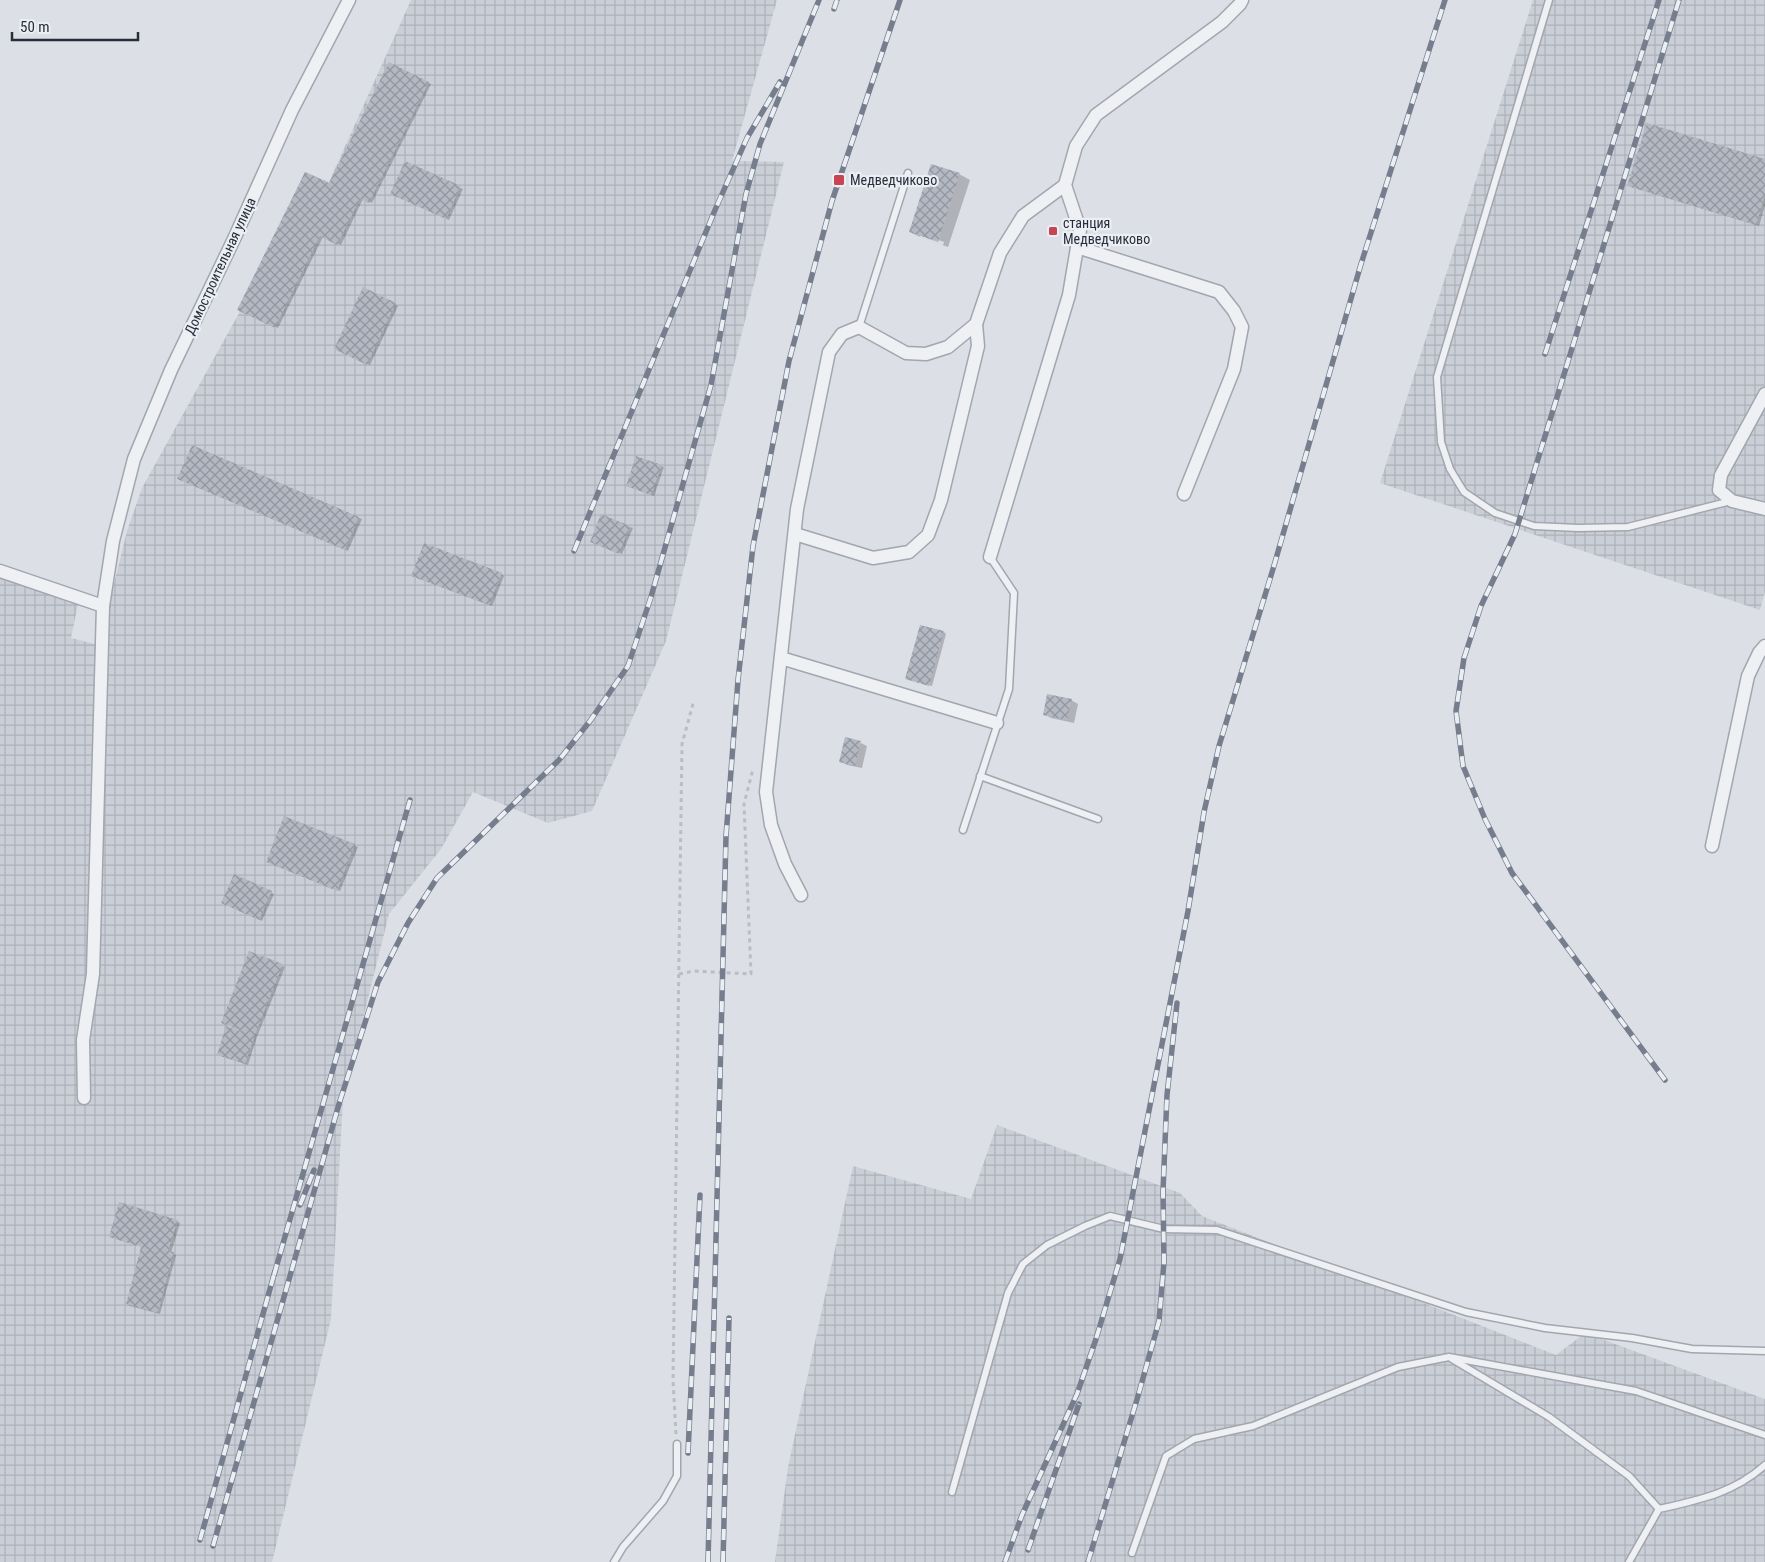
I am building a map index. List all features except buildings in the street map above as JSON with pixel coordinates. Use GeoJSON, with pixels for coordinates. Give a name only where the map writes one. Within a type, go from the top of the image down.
{"type":"FeatureCollection","features":[{"type":"Feature","properties":{"kind":"street","name":"Домостроительная улица"},"geometry":{"type":"LineString","coordinates":[[84,1098],[83,1040],[93,974],[103,606],[113,541],[134,459],[171,370],[234,239],[292,110],[349,0]]}},
{"type":"Feature","properties":{"kind":"street"},"geometry":{"type":"LineString","coordinates":[[990,557],[1069,295],[1080,230],[1065,185],[1076,146],[1096,115],[1222,22],[1242,0]]}},
{"type":"Feature","properties":{"kind":"street"},"geometry":{"type":"LineString","coordinates":[[795,534],[873,558],[909,552],[928,535],[941,500],[978,346],[976,324],[1000,253],[1023,216],[1065,185]]}},
{"type":"Feature","properties":{"kind":"street"},"geometry":{"type":"LineString","coordinates":[[1077,247],[1219,292],[1234,311],[1242,327],[1234,369],[1184,494]]}},
{"type":"Feature","properties":{"kind":"street"},"geometry":{"type":"LineString","coordinates":[[801,895],[785,864],[771,826],[766,792],[798,509],[829,352],[842,334],[859,327],[906,353],[926,354],[948,347],[976,324]]}},
{"type":"Feature","properties":{"kind":"street"},"geometry":{"type":"LineString","coordinates":[[1765,394],[1721,475],[1719,490],[1732,501],[1765,509]]}},
{"type":"Feature","properties":{"kind":"street"},"geometry":{"type":"LineString","coordinates":[[0,571],[103,606]]}},
{"type":"Feature","properties":{"kind":"street"},"geometry":{"type":"LineString","coordinates":[[1712,846],[1748,676],[1765,646]]}},
{"type":"Feature","properties":{"kind":"street"},"geometry":{"type":"LineString","coordinates":[[781,658],[997,723]]}},
{"type":"Feature","properties":{"kind":"lane"},"geometry":{"type":"LineString","coordinates":[[1549,0],[1436,377],[1442,442],[1450,469],[1464,492],[1495,513],[1534,526],[1578,528],[1628,527],[1732,501]]}},
{"type":"Feature","properties":{"kind":"lane"},"geometry":{"type":"LineString","coordinates":[[859,327],[908,173]]}},
{"type":"Feature","properties":{"kind":"lane"},"geometry":{"type":"LineString","coordinates":[[963,830],[1009,689],[1014,593],[990,557]]}},
{"type":"Feature","properties":{"kind":"lane"},"geometry":{"type":"LineString","coordinates":[[980,776],[1098,819]]}},
{"type":"Feature","properties":{"kind":"lane"},"geometry":{"type":"LineString","coordinates":[[952,1492],[1008,1294],[1023,1264],[1047,1245],[1110,1216],[1164,1229],[1217,1230],[1466,1312],[1545,1328],[1632,1338],[1692,1349],[1765,1351]]}},
{"type":"Feature","properties":{"kind":"lane"},"geometry":{"type":"LineString","coordinates":[[1449,1356],[1557,1423],[1629,1476],[1659,1509]]}},
{"type":"Feature","properties":{"kind":"lane"},"geometry":{"type":"LineString","coordinates":[[1132,1553],[1166,1456],[1194,1439],[1253,1426],[1398,1367],[1449,1356],[1636,1391],[1765,1435]]}},
{"type":"Feature","properties":{"kind":"lane"},"geometry":{"type":"LineString","coordinates":[[614,1562],[623,1547],[663,1501],[677,1476],[677,1444]]}},
{"type":"Feature","properties":{"kind":"lane"},"geometry":{"type":"LineString","coordinates":[[1630,1562],[1659,1509],[1698,1500],[1733,1488],[1765,1465]]}},
{"type":"Feature","properties":{"kind":"path"},"geometry":{"type":"LineString","coordinates":[[677,1444],[673,1380],[682,744],[694,700]]}},
{"type":"Feature","properties":{"kind":"path"},"geometry":{"type":"LineString","coordinates":[[679,974],[694,971],[751,974],[744,804],[753,767]]}},
{"type":"Feature","properties":{"kind":"shaded area"},"geometry":{"type":"Polygon","coordinates":[[[411,0],[777,0],[732,161],[784,162],[666,641],[592,811],[548,823],[473,792],[441,849],[389,914],[343,1099],[331,1319],[272,1562],[0,1562],[0,579],[78,604],[71,638],[99,645],[127,531],[142,488],[238,315],[305,172],[329,182],[411,0]]]}},
{"type":"Feature","properties":{"kind":"shaded area"},"geometry":{"type":"Polygon","coordinates":[[[1533,0],[1765,0],[1765,592],[1760,610],[1380,483],[1533,0]]]}},
{"type":"Feature","properties":{"kind":"shaded area"},"geometry":{"type":"Polygon","coordinates":[[[997,1125],[1180,1193],[1202,1216],[1556,1355],[1585,1333],[1765,1399],[1765,1562],[775,1562],[788,1467],[853,1166],[971,1199],[997,1125]]]}},
{"type":"Feature","properties":{"kind":"railway"},"geometry":{"type":"LineString","coordinates":[[213,1546],[339,1104],[378,982],[408,923],[437,878],[559,760],[590,721],[628,666],[651,597],[711,385],[746,194],[760,144],[819,0]]}},
{"type":"Feature","properties":{"kind":"railway"},"geometry":{"type":"LineString","coordinates":[[834,9],[837,0]]}},
{"type":"Feature","properties":{"kind":"railway"},"geometry":{"type":"LineString","coordinates":[[708,1562],[726,836],[738,680],[753,546],[789,361],[832,201],[900,0]]}},
{"type":"Feature","properties":{"kind":"railway"},"geometry":{"type":"LineString","coordinates":[[1005,1562],[1022,1515],[1077,1394],[1120,1259],[1188,911],[1204,812],[1219,746],[1273,569],[1361,264],[1445,0]]}},
{"type":"Feature","properties":{"kind":"railway"},"geometry":{"type":"LineString","coordinates":[[1545,354],[1659,0]]}},
{"type":"Feature","properties":{"kind":"railway"},"geometry":{"type":"LineString","coordinates":[[1665,1080],[1512,873],[1485,819],[1463,766],[1456,711],[1464,658],[1481,606],[1515,534],[1679,0]]}},
{"type":"Feature","properties":{"kind":"railway"},"geometry":{"type":"LineString","coordinates":[[574,551],[715,210],[747,138],[780,82]]}},
{"type":"Feature","properties":{"kind":"railway"},"geometry":{"type":"LineString","coordinates":[[274,1275],[410,800]]}},
{"type":"Feature","properties":{"kind":"railway"},"geometry":{"type":"LineString","coordinates":[[1088,1562],[1159,1321],[1164,1262],[1163,1191],[1167,1095],[1177,1003]]}},
{"type":"Feature","properties":{"kind":"railway"},"geometry":{"type":"LineString","coordinates":[[300,1205],[314,1170]]}},
{"type":"Feature","properties":{"kind":"railway"},"geometry":{"type":"LineString","coordinates":[[688,1453],[700,1195]]}},
{"type":"Feature","properties":{"kind":"railway"},"geometry":{"type":"LineString","coordinates":[[200,1540],[275,1271]]}},
{"type":"Feature","properties":{"kind":"railway"},"geometry":{"type":"LineString","coordinates":[[723,1562],[729,1318]]}},
{"type":"Feature","properties":{"kind":"railway"},"geometry":{"type":"LineString","coordinates":[[1028,1550],[1079,1404]]}},
{"type":"Feature","properties":{"kind":"place","name":"Медведчиково"},"geometry":{"type":"Point","coordinates":[839,180]}},
{"type":"Feature","properties":{"kind":"place","name":"станция Медведчиково"},"geometry":{"type":"Point","coordinates":[1053,231]}}]}
